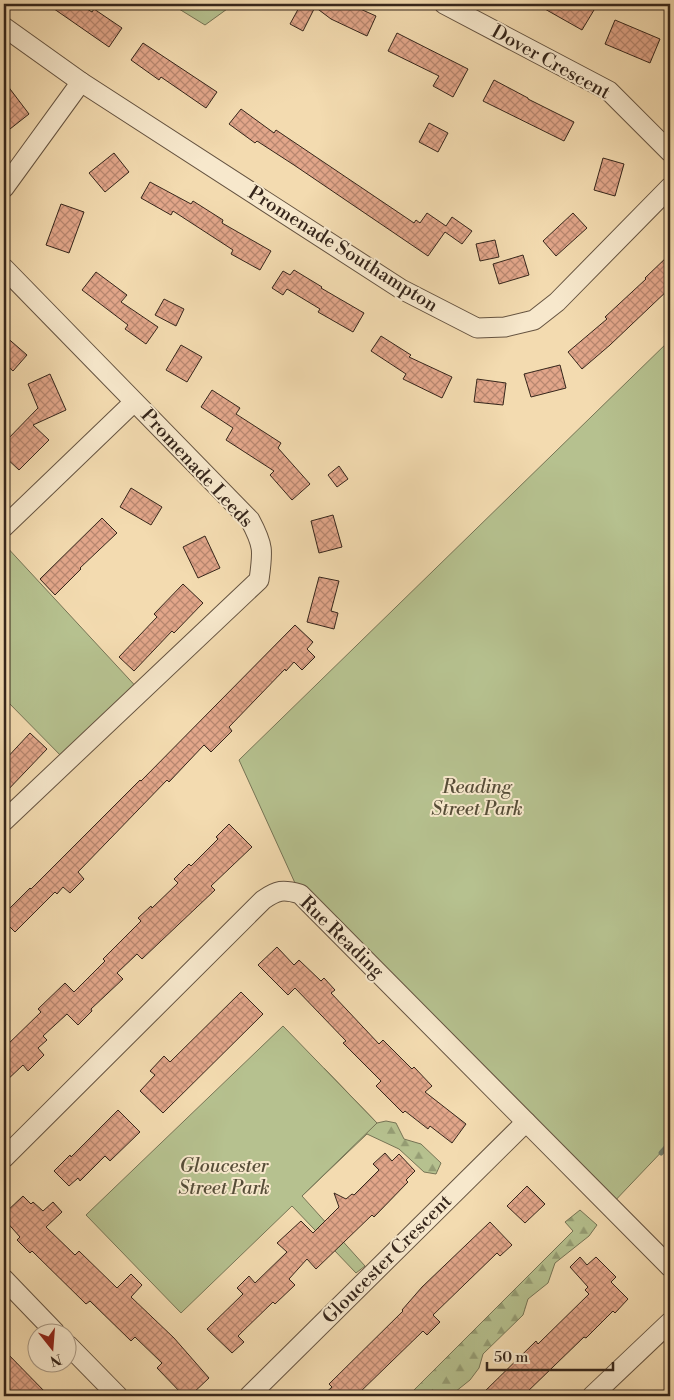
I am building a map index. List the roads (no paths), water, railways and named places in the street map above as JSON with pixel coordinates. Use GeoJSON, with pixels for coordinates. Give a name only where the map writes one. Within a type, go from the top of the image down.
{"type":"FeatureCollection","features":[{"type":"Feature","properties":{"kind":"street","name":"Dover Crescent"},"geometry":{"type":"LineString","coordinates":[[444,4],[609,91],[670,152]]}},
{"type":"Feature","properties":{"kind":"street","name":"Promenade Southampton"},"geometry":{"type":"LineString","coordinates":[[4,27],[81,82],[400,289],[477,328],[505,327],[534,320],[557,302],[670,187]]}},
{"type":"Feature","properties":{"kind":"street"},"geometry":{"type":"LineString","coordinates":[[4,188],[81,82]]}},
{"type":"Feature","properties":{"kind":"street","name":"Promenade Leeds"},"geometry":{"type":"LineString","coordinates":[[4,268],[250,520],[260,539],[262,555],[259,580],[4,822]]}},
{"type":"Feature","properties":{"kind":"street"},"geometry":{"type":"LineString","coordinates":[[4,527],[134,402]]}},
{"type":"Feature","properties":{"kind":"street","name":"Rue Reading"},"geometry":{"type":"LineString","coordinates":[[4,1158],[263,900],[273,893],[287,890],[300,894],[670,1268]]}},
{"type":"Feature","properties":{"kind":"street","name":"Gloucester Crescent"},"geometry":{"type":"LineString","coordinates":[[249,1396],[526,1122]]}},
{"type":"Feature","properties":{"kind":"street"},"geometry":{"type":"LineString","coordinates":[[4,1279],[45,1322]]}},
{"type":"Feature","properties":{"kind":"street"},"geometry":{"type":"LineString","coordinates":[[592,1396],[670,1322]]}},
{"type":"Feature","properties":{"kind":"street"},"geometry":{"type":"LineString","coordinates":[[78,1355],[118,1396]]}},
{"type":"Feature","properties":{"kind":"waterway"},"geometry":{"type":"LineString","coordinates":[[661,1153],[670,1143]]}},
{"type":"Feature","properties":{"kind":"park label","name":"Reading Street Park"},"geometry":{"type":"Point","coordinates":[477,798]}},
{"type":"Feature","properties":{"kind":"park label","name":"Gloucester Street Park"},"geometry":{"type":"Point","coordinates":[224,1177]}}]}
